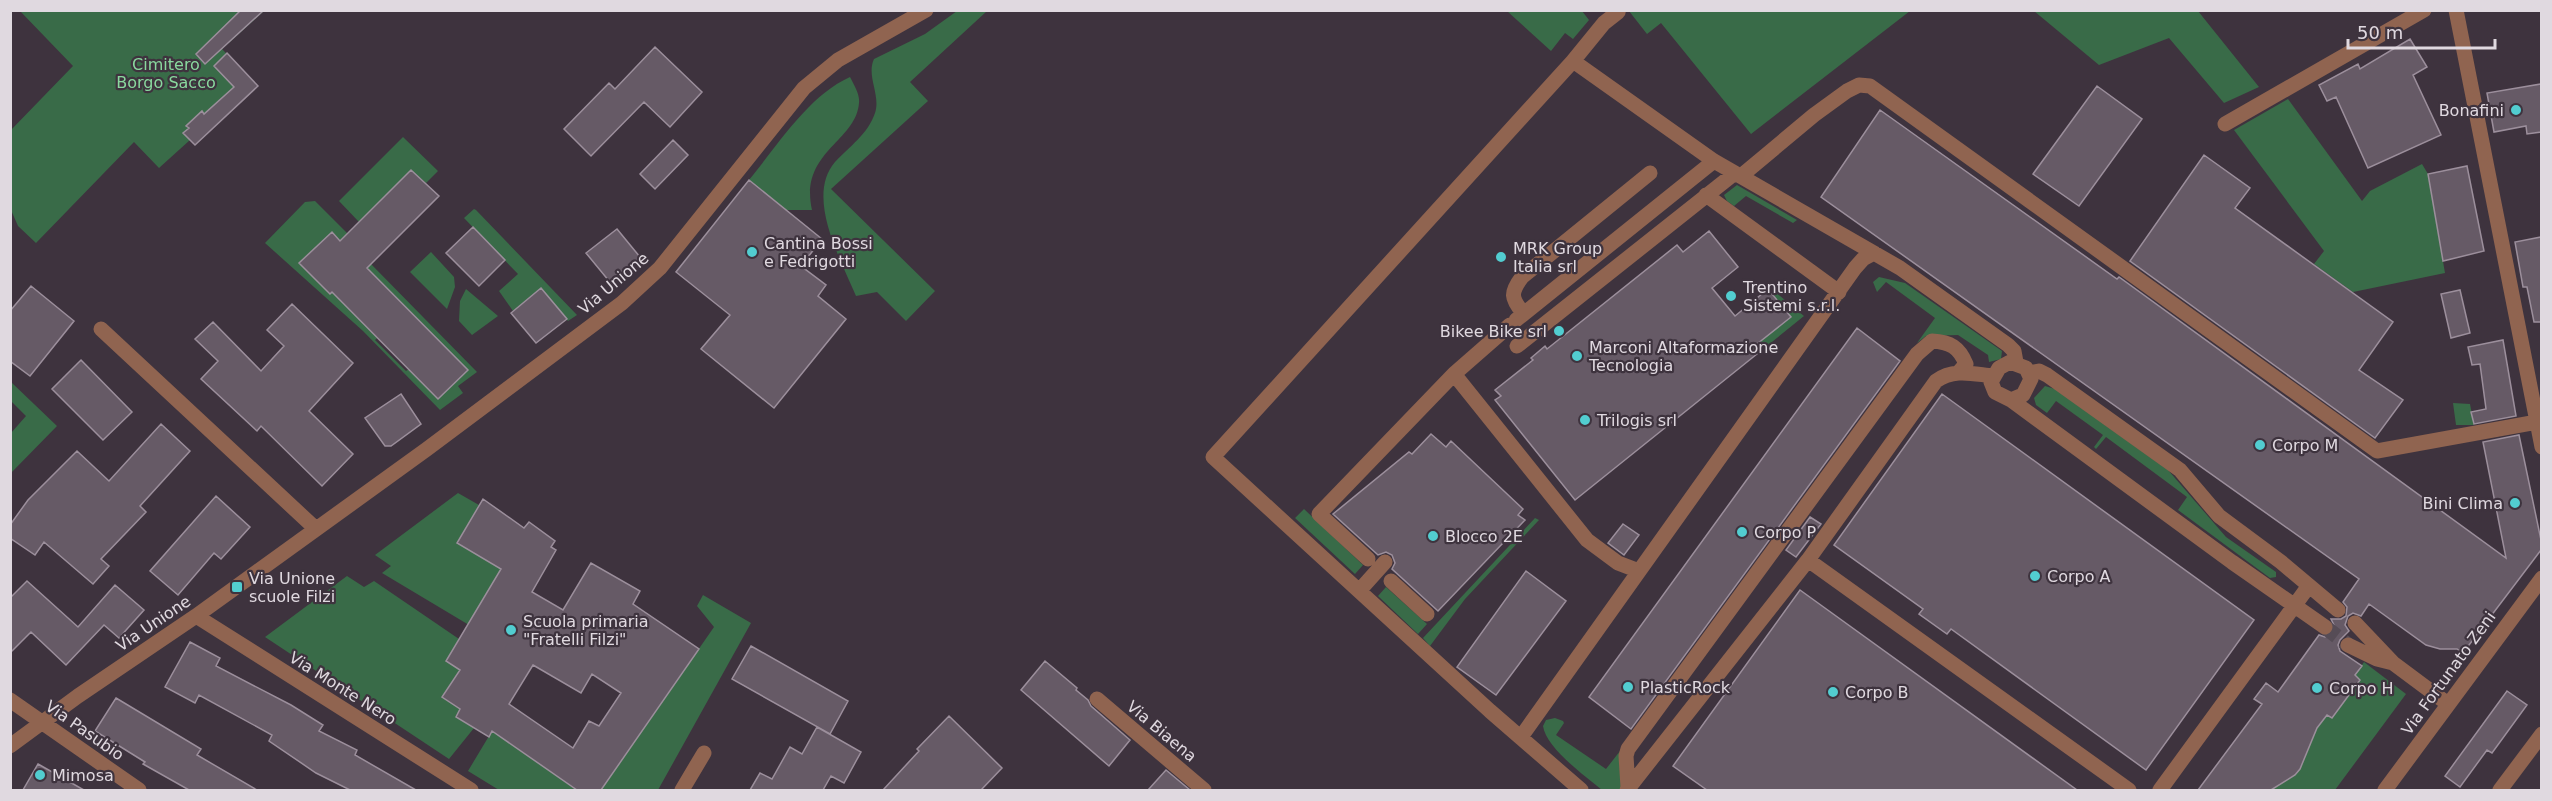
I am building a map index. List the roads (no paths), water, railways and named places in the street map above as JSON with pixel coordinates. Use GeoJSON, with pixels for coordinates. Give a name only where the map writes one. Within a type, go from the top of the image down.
{"type":"FeatureCollection","features":[{"type":"Feature","properties":{"kind":"street","name":"Via Unione"},"geometry":{"type":"LineString","coordinates":[[10,746],[78,696],[196,616],[431,446],[636,291],[666,260],[804,88],[838,60],[927,10]]}},
{"type":"Feature","properties":{"kind":"street"},"geometry":{"type":"LineString","coordinates":[[1581,790],[1521,737],[1362,587],[1213,457],[1573,61],[1604,23],[1618,12],[1617,10]]}},
{"type":"Feature","properties":{"kind":"street"},"geometry":{"type":"LineString","coordinates":[[2225,124],[2296,81],[2424,10]]}},
{"type":"Feature","properties":{"kind":"street"},"geometry":{"type":"LineString","coordinates":[[2456,10],[2541,447]]}},
{"type":"Feature","properties":{"kind":"street"},"geometry":{"type":"LineString","coordinates":[[1573,61],[1714,161],[1900,268],[2008,345],[2014,351],[2016,363]]}},
{"type":"Feature","properties":{"kind":"street"},"geometry":{"type":"LineString","coordinates":[[1517,346],[1706,195],[1738,174],[1814,115],[1859,85],[1870,86],[1882,94],[2377,452],[2537,422]]}},
{"type":"Feature","properties":{"kind":"street"},"geometry":{"type":"LineString","coordinates":[[1368,559],[1319,514],[1454,374],[1516,319],[1714,161]]}},
{"type":"Feature","properties":{"kind":"street"},"geometry":{"type":"LineString","coordinates":[[1516,319],[1513,292],[1522,277],[1650,173]]}},
{"type":"Feature","properties":{"kind":"street"},"geometry":{"type":"LineString","coordinates":[[1706,195],[1839,292]]}},
{"type":"Feature","properties":{"kind":"street"},"geometry":{"type":"LineString","coordinates":[[1521,737],[1863,259],[1874,253]]}},
{"type":"Feature","properties":{"kind":"street"},"geometry":{"type":"LineString","coordinates":[[101,329],[316,529]]}},
{"type":"Feature","properties":{"kind":"street"},"geometry":{"type":"LineString","coordinates":[[1627,789],[1626,756],[1628,749],[1917,354],[1932,341],[1954,345],[1966,364],[1959,372]]}},
{"type":"Feature","properties":{"kind":"street"},"geometry":{"type":"LineString","coordinates":[[2011,400],[2018,399],[2027,391],[2031,379],[2026,368],[2016,363],[2004,365],[1993,376],[1992,388],[2000,396],[2011,400],[2325,627]]}},
{"type":"Feature","properties":{"kind":"street"},"geometry":{"type":"LineString","coordinates":[[2030,373],[2039,371],[2047,375],[2180,470],[2219,516],[2281,562],[2338,610]]}},
{"type":"Feature","properties":{"kind":"street"},"geometry":{"type":"LineString","coordinates":[[1627,789],[1808,560],[1929,390],[1944,375],[1959,372],[1993,376]]}},
{"type":"Feature","properties":{"kind":"street"},"geometry":{"type":"LineString","coordinates":[[1454,374],[1587,540],[1618,563],[1639,571]]}},
{"type":"Feature","properties":{"kind":"street"},"geometry":{"type":"LineString","coordinates":[[1808,560],[2129,790]]}},
{"type":"Feature","properties":{"kind":"street"},"geometry":{"type":"LineString","coordinates":[[1362,587],[1385,562]]}},
{"type":"Feature","properties":{"kind":"street","name":"Via Fortunato Zeni"},"geometry":{"type":"LineString","coordinates":[[2385,790],[2541,578]]}},
{"type":"Feature","properties":{"kind":"street"},"geometry":{"type":"LineString","coordinates":[[1391,581],[1427,614]]}},
{"type":"Feature","properties":{"kind":"street"},"geometry":{"type":"LineString","coordinates":[[2160,790],[2308,587]]}},
{"type":"Feature","properties":{"kind":"street"},"geometry":{"type":"LineString","coordinates":[[1596,603],[1609,612]]}},
{"type":"Feature","properties":{"kind":"street","name":"Via Monte Nero"},"geometry":{"type":"LineString","coordinates":[[196,616],[471,790]]}},
{"type":"Feature","properties":{"kind":"street"},"geometry":{"type":"LineString","coordinates":[[2355,623],[2393,663],[2448,704]]}},
{"type":"Feature","properties":{"kind":"street"},"geometry":{"type":"LineString","coordinates":[[2348,645],[2377,659],[2393,663]]}},
{"type":"Feature","properties":{"kind":"street","name":"Via Biaena"},"geometry":{"type":"LineString","coordinates":[[1097,699],[1204,790]]}},
{"type":"Feature","properties":{"kind":"street","name":"Via Pasubio"},"geometry":{"type":"LineString","coordinates":[[10,700],[139,790]]}},
{"type":"Feature","properties":{"kind":"street"},"geometry":{"type":"LineString","coordinates":[[2500,790],[2541,734]]}},
{"type":"Feature","properties":{"kind":"street"},"geometry":{"type":"LineString","coordinates":[[682,790],[704,753]]}},
{"type":"Feature","properties":{"kind":"tunnel"},"geometry":{"type":"LineString","coordinates":[[2325,627],[2348,645]]}},
{"type":"Feature","properties":{"kind":"place","name":"Bonafini"},"geometry":{"type":"Point","coordinates":[2516,110]}},
{"type":"Feature","properties":{"kind":"place","name":"Cantina Bossi e Fedrigotti"},"geometry":{"type":"Point","coordinates":[752,252]}},
{"type":"Feature","properties":{"kind":"place","name":"MRK Group Italia srl"},"geometry":{"type":"Point","coordinates":[1501,257]}},
{"type":"Feature","properties":{"kind":"place","name":"Trentino Sistemi s.r.l."},"geometry":{"type":"Point","coordinates":[1731,296]}},
{"type":"Feature","properties":{"kind":"place","name":"Bikee Bike srl"},"geometry":{"type":"Point","coordinates":[1559,331]}},
{"type":"Feature","properties":{"kind":"place","name":"Marconi Altaformazione Tecnologia"},"geometry":{"type":"Point","coordinates":[1577,356]}},
{"type":"Feature","properties":{"kind":"place","name":"Trilogis srl"},"geometry":{"type":"Point","coordinates":[1585,420]}},
{"type":"Feature","properties":{"kind":"place","name":"Corpo M"},"geometry":{"type":"Point","coordinates":[2260,445]}},
{"type":"Feature","properties":{"kind":"place","name":"Bini Clima"},"geometry":{"type":"Point","coordinates":[2515,503]}},
{"type":"Feature","properties":{"kind":"place","name":"Corpo P"},"geometry":{"type":"Point","coordinates":[1742,532]}},
{"type":"Feature","properties":{"kind":"place","name":"Blocco 2E"},"geometry":{"type":"Point","coordinates":[1433,536]}},
{"type":"Feature","properties":{"kind":"place","name":"Corpo A"},"geometry":{"type":"Point","coordinates":[2035,576]}},
{"type":"Feature","properties":{"kind":"place","name":"Via Unione scuole Filzi"},"geometry":{"type":"Point","coordinates":[237,587]}},
{"type":"Feature","properties":{"kind":"place","name":"Scuola primaria \"Fratelli Filzi\""},"geometry":{"type":"Point","coordinates":[511,630]}},
{"type":"Feature","properties":{"kind":"place","name":"PlasticRock"},"geometry":{"type":"Point","coordinates":[1628,687]}},
{"type":"Feature","properties":{"kind":"place","name":"Corpo H"},"geometry":{"type":"Point","coordinates":[2317,688]}},
{"type":"Feature","properties":{"kind":"place","name":"Corpo B"},"geometry":{"type":"Point","coordinates":[1833,692]}},
{"type":"Feature","properties":{"kind":"place","name":"Mimosa"},"geometry":{"type":"Point","coordinates":[40,775]}},
{"type":"Feature","properties":{"kind":"park label","name":"Cimitero Borgo Sacco"},"geometry":{"type":"Point","coordinates":[166,73]}}]}
